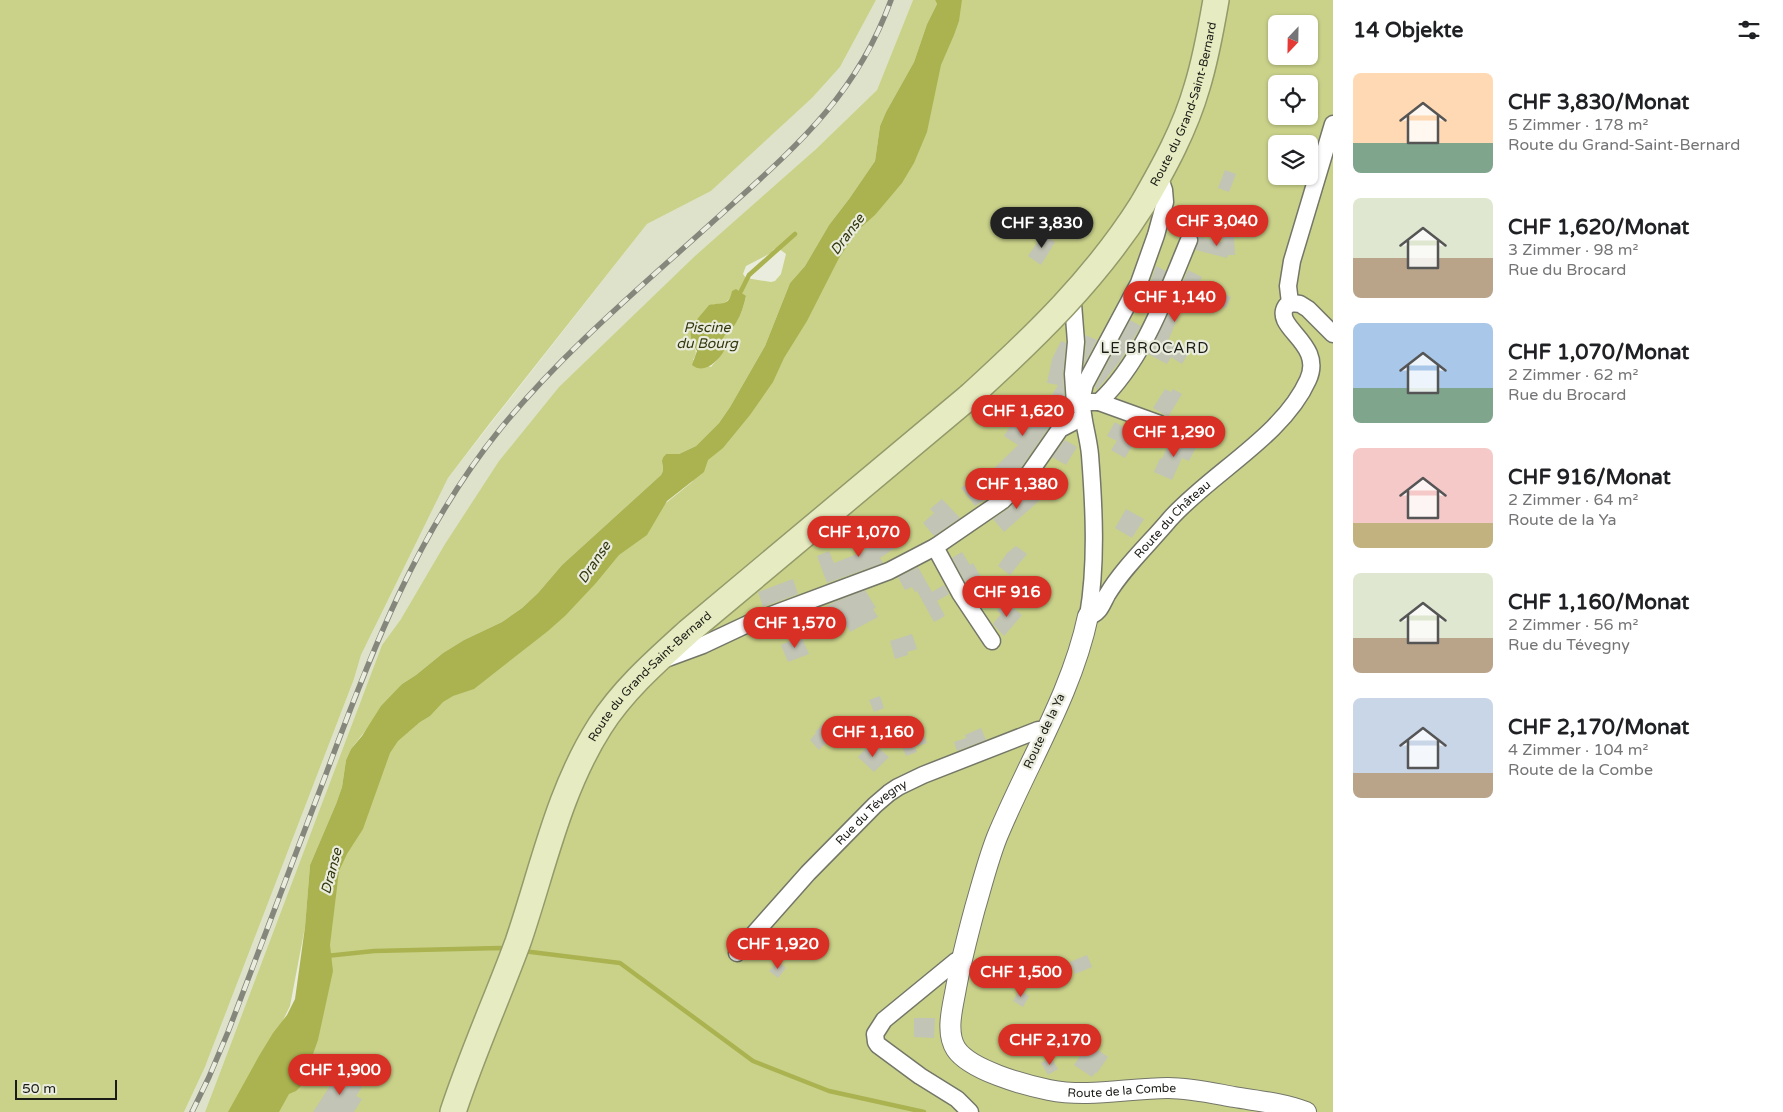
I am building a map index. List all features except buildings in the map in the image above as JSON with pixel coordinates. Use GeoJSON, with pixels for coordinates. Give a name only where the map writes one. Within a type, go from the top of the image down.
{"type":"FeatureCollection","features":[{"type":"Feature","properties":{"kind":"main road","name":"Route du Grand-Saint-Bernard"},"geometry":{"type":"LineString","coordinates":[[454,1112],[468,1067],[520,934],[560,809],[582,758],[612,710],[653,664],[711,613],[961,404],[1020,350],[1066,304],[1096,270],[1142,205],[1159,176],[1183,127],[1197,88],[1216,0]]}},
{"type":"Feature","properties":{"kind":"street"},"geometry":{"type":"LineString","coordinates":[[1333,124],[1290,270],[1288,286],[1290,303],[1300,304],[1308,309],[1333,334]]}},
{"type":"Feature","properties":{"kind":"street"},"geometry":{"type":"LineString","coordinates":[[1083,417],[1081,400],[1085,384],[1139,282],[1156,235],[1165,202],[1164,190],[1159,176]]}},
{"type":"Feature","properties":{"kind":"street"},"geometry":{"type":"LineString","coordinates":[[1099,402],[1121,378],[1141,344],[1158,312],[1189,240]]}},
{"type":"Feature","properties":{"kind":"street"},"geometry":{"type":"LineString","coordinates":[[1072,284],[1076,342],[1073,374],[1074,403],[1076,412],[1083,417]]}},
{"type":"Feature","properties":{"kind":"street","name":"Route du Château"},"geometry":{"type":"LineString","coordinates":[[1088,616],[1094,615],[1099,610],[1115,584],[1172,517],[1260,439],[1297,399],[1310,375],[1311,362],[1306,346],[1284,318],[1284,310],[1290,303]]}},
{"type":"Feature","properties":{"kind":"street"},"geometry":{"type":"LineString","coordinates":[[1081,400],[1099,402],[1160,424]]}},
{"type":"Feature","properties":{"kind":"street"},"geometry":{"type":"LineString","coordinates":[[653,664],[703,645],[752,622],[889,570],[935,546],[1002,501],[1028,475],[1054,435],[1060,429],[1083,417]]}},
{"type":"Feature","properties":{"kind":"street","name":"Route de la Ya"},"geometry":{"type":"LineString","coordinates":[[952,1039],[951,1017],[962,961],[991,852],[1078,654],[1088,616],[1093,571],[1093,525],[1090,456],[1083,417]]}},
{"type":"Feature","properties":{"kind":"street"},"geometry":{"type":"LineString","coordinates":[[935,546],[960,593],[992,641]]}},
{"type":"Feature","properties":{"kind":"street","name":"Rue du Tévegny"},"geometry":{"type":"LineString","coordinates":[[737,953],[808,873],[889,793],[923,775],[1038,730],[1046,730]]}},
{"type":"Feature","properties":{"kind":"street"},"geometry":{"type":"LineString","coordinates":[[962,961],[956,961],[884,1020],[876,1030],[875,1038],[876,1042],[884,1050],[920,1076],[957,1098],[970,1112]]}},
{"type":"Feature","properties":{"kind":"street","name":"Route de la Combe"},"geometry":{"type":"LineString","coordinates":[[952,1039],[959,1052],[977,1066],[998,1075],[1046,1089],[1081,1094],[1178,1088],[1286,1106],[1306,1112]]}},
{"type":"Feature","properties":{"kind":"shaded area"},"geometry":{"type":"Polygon","coordinates":[[[0,0],[876,0],[840,67],[812,98],[711,191],[647,224],[448,478],[361,655],[354,679],[205,1067],[184,1112],[0,1112],[0,0]]]}},
{"type":"Feature","properties":{"kind":"shaded area"},"geometry":{"type":"Polygon","coordinates":[[[876,0],[913,0],[877,90],[815,150],[401,619],[382,645],[205,1112],[184,1112],[205,1067],[354,679],[361,655],[448,478],[647,224],[711,191],[812,98],[840,67],[876,0]]]}},
{"type":"Feature","properties":{"kind":"shaded area"},"geometry":{"type":"Polygon","coordinates":[[[913,0],[935,0],[937,4],[927,24],[914,62],[880,126],[875,161],[829,225],[805,266],[790,283],[765,346],[719,423],[696,446],[679,454],[666,454],[662,459],[663,472],[661,475],[562,565],[522,608],[502,622],[464,640],[443,653],[402,684],[351,749],[346,760],[342,787],[336,804],[310,865],[305,927],[290,1006],[264,1059],[232,1112],[205,1112],[382,645],[401,619],[445,544],[499,461],[559,387],[695,256],[815,150],[877,90],[913,0]],[[778,248],[746,266],[743,274],[746,278],[775,281],[781,274],[786,254],[778,248]],[[746,296],[731,297],[724,304],[713,304],[690,341],[696,351],[693,360],[711,367],[724,351],[723,339],[738,320],[746,296]]]}},
{"type":"Feature","properties":{"kind":"shaded area"},"geometry":{"type":"Polygon","coordinates":[[[942,0],[1333,0],[1333,1112],[247,1112],[296,1044],[362,771],[451,675],[692,482],[829,246],[897,153],[942,0]]]}},
{"type":"Feature","properties":{"kind":"water","name":"Dranse"},"geometry":{"type":"Polygon","coordinates":[[[935,0],[962,0],[959,21],[941,65],[927,132],[914,163],[902,183],[875,215],[858,230],[839,258],[807,321],[784,358],[773,382],[750,415],[723,448],[708,460],[704,472],[667,501],[647,535],[619,555],[596,583],[548,631],[474,689],[453,696],[443,702],[430,716],[398,741],[390,753],[363,829],[339,871],[330,945],[333,971],[318,1040],[302,1085],[296,1091],[289,1094],[279,1112],[228,1112],[259,1056],[287,1015],[295,999],[305,927],[310,865],[336,804],[342,787],[346,760],[351,749],[362,736],[381,706],[402,684],[443,653],[464,640],[502,622],[522,608],[562,565],[661,475],[663,472],[662,459],[666,454],[679,454],[696,446],[719,423],[765,346],[790,283],[805,266],[829,225],[875,161],[880,126],[914,62],[927,24],[937,4],[935,0]]]}},
{"type":"Feature","properties":{"kind":"water","name":"Piscine du Bourg"},"geometry":{"type":"Polygon","coordinates":[[[736,289],[746,296],[738,320],[723,338],[724,351],[710,366],[697,368],[692,365],[697,351],[691,337],[692,326],[709,305],[727,302],[732,291],[736,289]]]}},
{"type":"Feature","properties":{"kind":"waterway"},"geometry":{"type":"LineString","coordinates":[[741,291],[749,275],[795,234]]}},
{"type":"Feature","properties":{"kind":"waterway"},"geometry":{"type":"LineString","coordinates":[[326,956],[374,951],[508,949]]}},
{"type":"Feature","properties":{"kind":"waterway"},"geometry":{"type":"LineString","coordinates":[[523,951],[620,963],[753,1061],[829,1091],[924,1112]]}},
{"type":"Feature","properties":{"kind":"railway"},"geometry":{"type":"LineString","coordinates":[[192,1112],[228,1032],[379,638],[421,550],[445,508],[471,467],[501,428],[551,372],[605,319],[771,169],[819,121],[840,95],[859,66],[876,35],[891,0]]}},
{"type":"Feature","properties":{"kind":"district","name":"LE BROCARD"},"geometry":{"type":"Point","coordinates":[1155,348]}}]}
